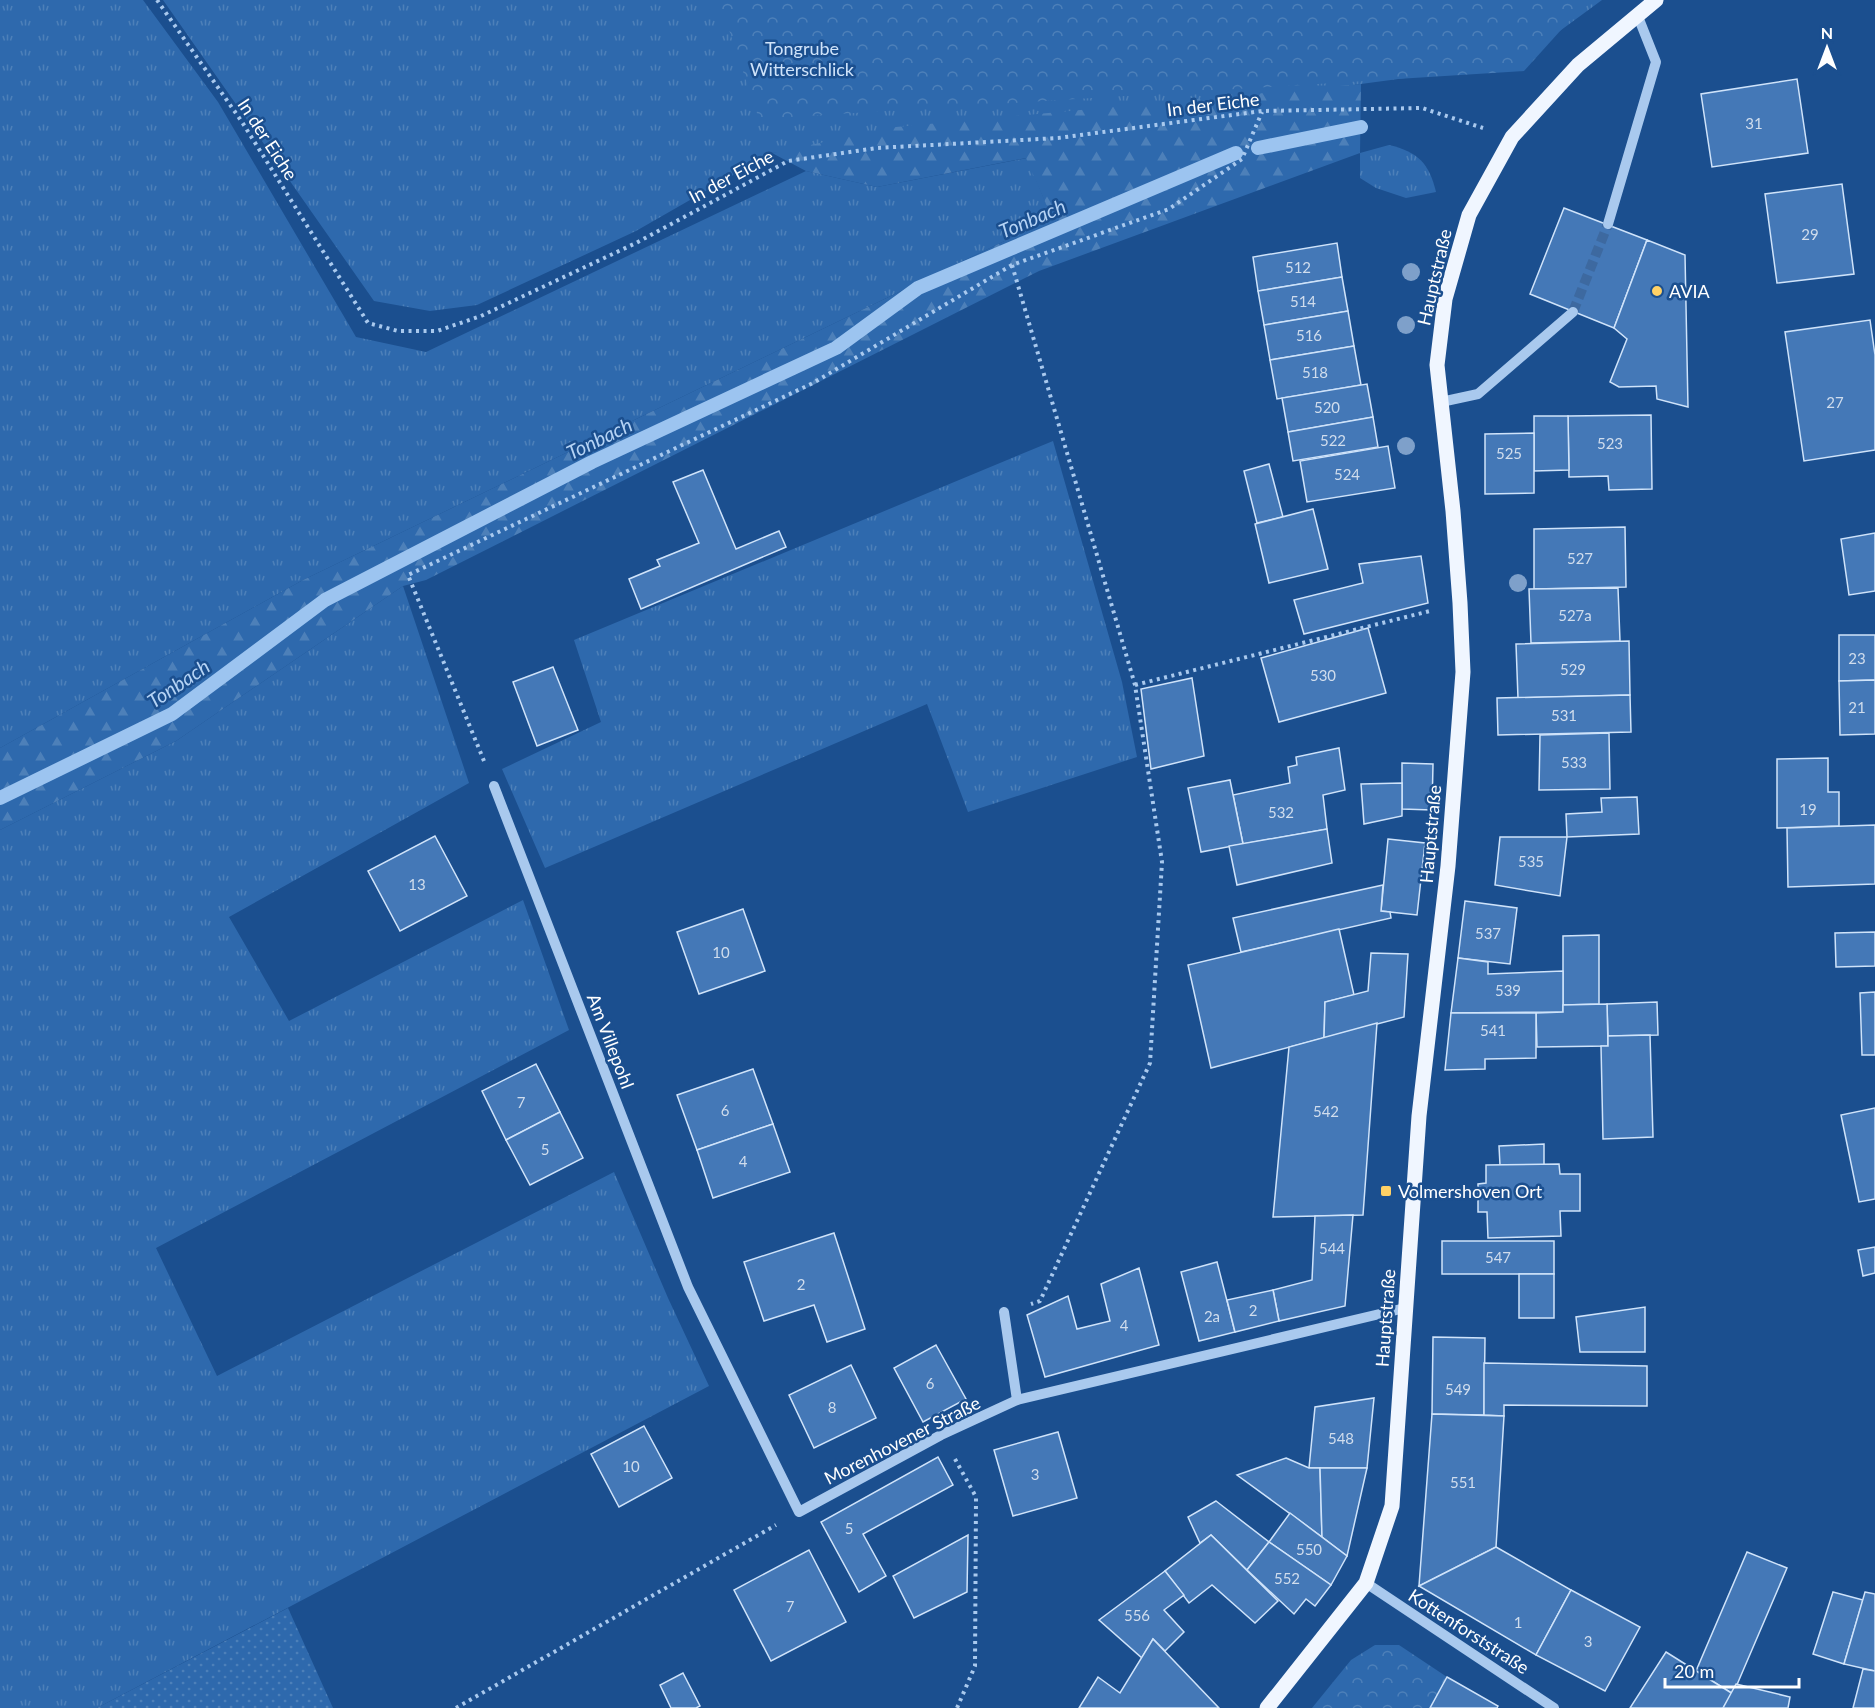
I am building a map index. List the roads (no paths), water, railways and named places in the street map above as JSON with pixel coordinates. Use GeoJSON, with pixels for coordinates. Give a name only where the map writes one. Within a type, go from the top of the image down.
{"type":"FeatureCollection","features":[{"type":"Feature","properties":{"kind":"main road","name":"Hauptstraße"},"geometry":{"type":"LineString","coordinates":[[1267,1708],[1366,1583],[1392,1506],[1419,1116],[1448,866],[1463,672],[1460,603],[1437,365],[1445,299],[1469,215],[1512,137],[1578,65],[1656,0]]}},
{"type":"Feature","properties":{"kind":"street"},"geometry":{"type":"LineString","coordinates":[[1608,224],[1656,62],[1637,14]]}},
{"type":"Feature","properties":{"kind":"street"},"geometry":{"type":"LineString","coordinates":[[1441,402],[1478,394],[1573,312]]}},
{"type":"Feature","properties":{"kind":"street","name":"Am Villepohl"},"geometry":{"type":"LineString","coordinates":[[494,786],[688,1287],[799,1512]]}},
{"type":"Feature","properties":{"kind":"street","name":"Morenhovener Straße"},"geometry":{"type":"LineString","coordinates":[[799,1512],[941,1435],[1017,1400],[1405,1308]]}},
{"type":"Feature","properties":{"kind":"street"},"geometry":{"type":"LineString","coordinates":[[1004,1312],[1017,1400]]}},
{"type":"Feature","properties":{"kind":"street","name":"Kottenforststraße"},"geometry":{"type":"LineString","coordinates":[[1366,1583],[1554,1708]]}},
{"type":"Feature","properties":{"kind":"waterway","name":"Tonbach"},"geometry":{"type":"LineString","coordinates":[[1258,148],[1361,127]]}},
{"type":"Feature","properties":{"kind":"waterway","name":"Tonbach"},"geometry":{"type":"LineString","coordinates":[[0,798],[172,714],[325,600],[592,462],[836,348],[918,288],[1236,153]]}},
{"type":"Feature","properties":{"kind":"tunnel"},"geometry":{"type":"LineString","coordinates":[[1573,312],[1608,224]]}},
{"type":"Feature","properties":{"kind":"place","name":"AVIA"},"geometry":{"type":"Point","coordinates":[1657,291]}},
{"type":"Feature","properties":{"kind":"place","name":"Volmershoven Ort"},"geometry":{"type":"Point","coordinates":[1386,1191]}},
{"type":"Feature","properties":{"kind":"park label","name":"Tongrube Witterschlick"},"geometry":{"type":"Point","coordinates":[802,58]}}]}
